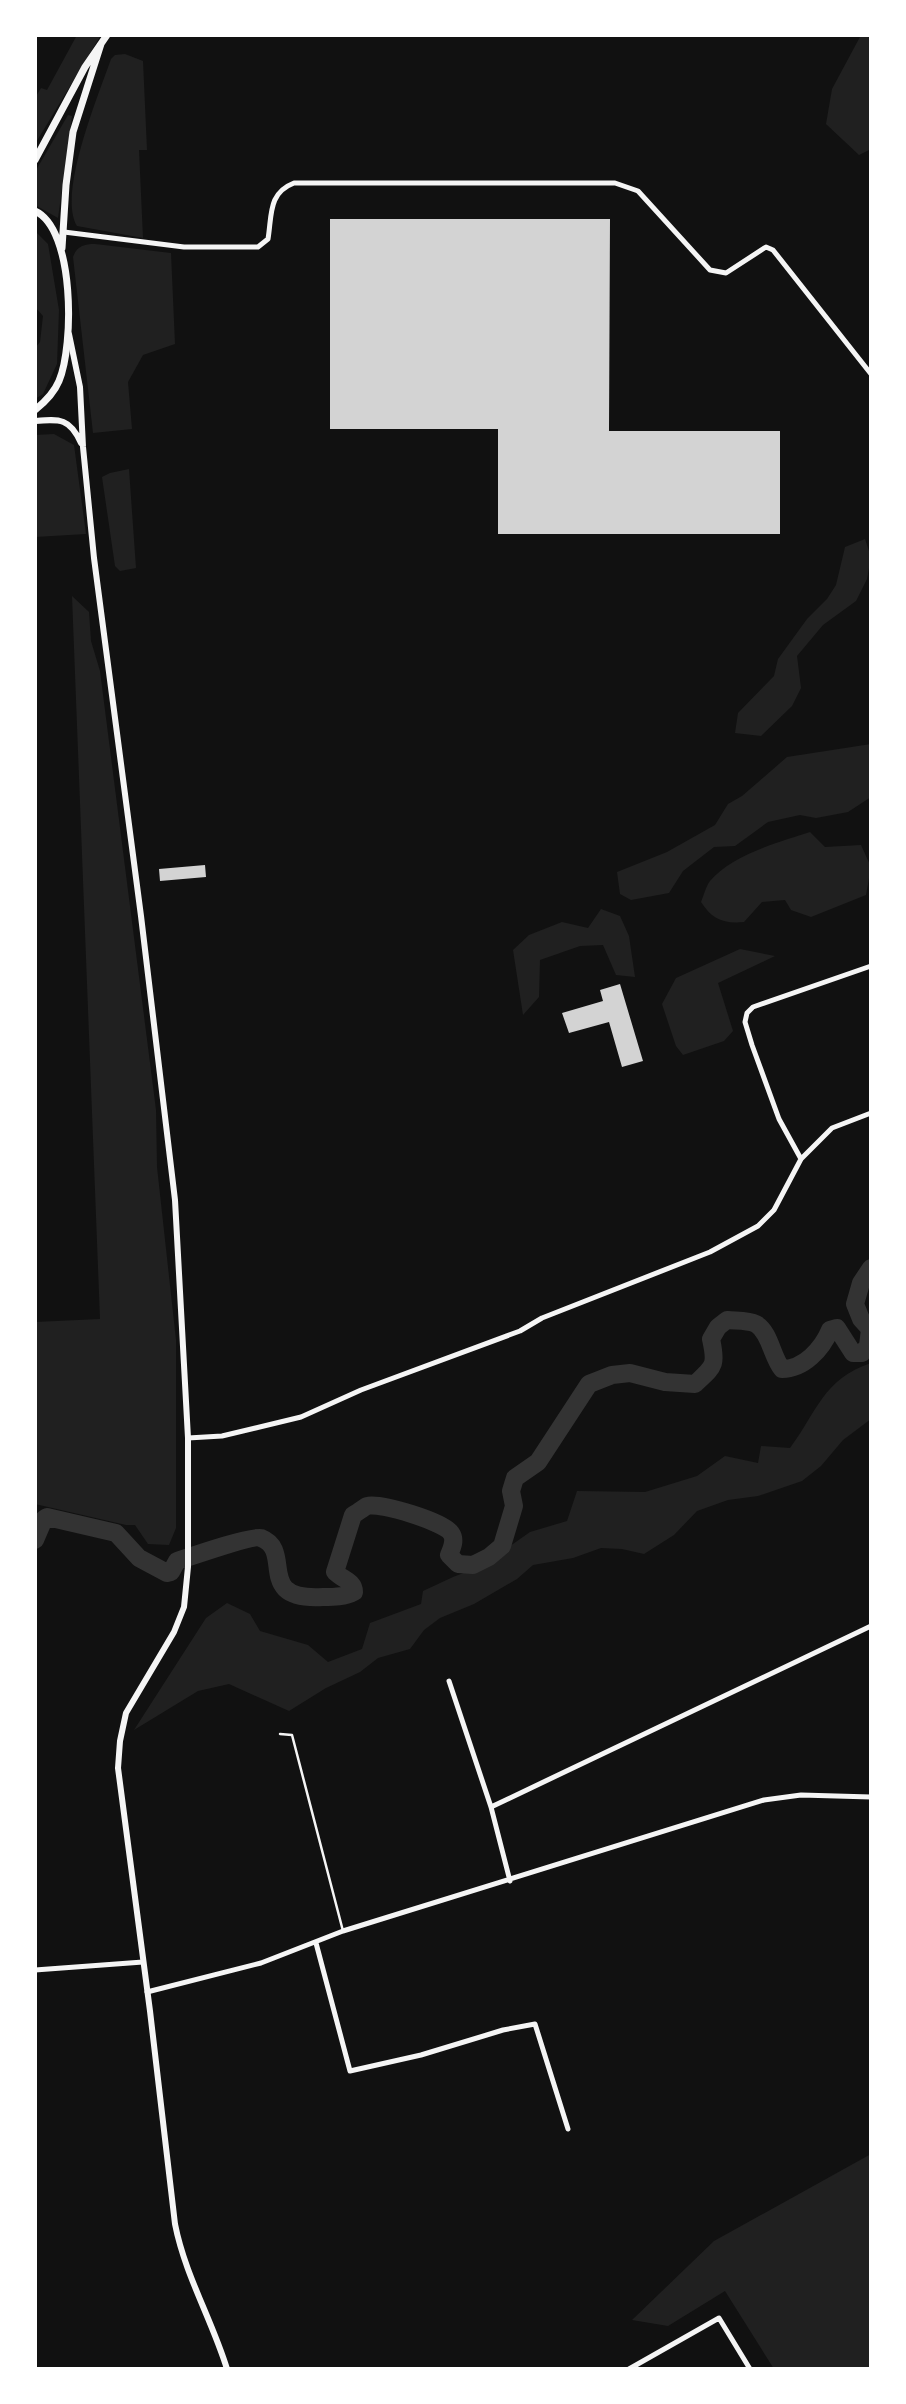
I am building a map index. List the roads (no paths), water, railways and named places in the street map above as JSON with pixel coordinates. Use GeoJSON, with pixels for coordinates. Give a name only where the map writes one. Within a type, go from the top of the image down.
{"type":"FeatureCollection","features":[{"type":"Feature","properties":{"kind":"main road"},"geometry":{"type":"LineString","coordinates":[[35,160],[85,67],[107,35]]}},
{"type":"Feature","properties":{"kind":"main road"},"geometry":{"type":"LineString","coordinates":[[61,250],[73,132],[101,44]]}},
{"type":"Feature","properties":{"kind":"main road"},"geometry":{"type":"LineString","coordinates":[[35,211],[44,217],[61,250],[68,291],[67,352],[59,383],[35,410]]}},
{"type":"Feature","properties":{"kind":"street"},"geometry":{"type":"LineString","coordinates":[[64,232],[184,247],[258,247],[268,239],[275,197],[284,187],[294,183],[615,183],[638,191],[710,270],[726,272],[766,247],[773,250],[871,374]]}},
{"type":"Feature","properties":{"kind":"street"},"geometry":{"type":"LineString","coordinates":[[68,329],[80,387],[94,558],[175,1200],[188,1438],[188,1567],[184,1607],[174,1632],[126,1713],[118,1768],[180,2247],[219,2342],[227,2369]]}},
{"type":"Feature","properties":{"kind":"street"},"geometry":{"type":"LineString","coordinates":[[35,421],[57,420],[67,423],[75,429],[83,447]]}},
{"type":"Feature","properties":{"kind":"street"},"geometry":{"type":"LineString","coordinates":[[801,1159],[779,1119],[751,1045],[745,1022],[747,1013],[763,1003],[871,966]]}},
{"type":"Feature","properties":{"kind":"street"},"geometry":{"type":"LineString","coordinates":[[188,1438],[222,1436],[301,1417],[361,1390],[520,1331],[541,1318],[710,1252],[758,1226],[774,1210],[801,1159],[832,1128],[871,1113]]}},
{"type":"Feature","properties":{"kind":"street"},"geometry":{"type":"LineString","coordinates":[[491,1807],[871,1626]]}},
{"type":"Feature","properties":{"kind":"street"},"geometry":{"type":"LineString","coordinates":[[449,1681],[491,1807],[510,1881]]}},
{"type":"Feature","properties":{"kind":"street"},"geometry":{"type":"LineString","coordinates":[[147,1992],[261,1963],[316,1944],[343,1931],[764,1801],[802,1795],[871,1797]]}},
{"type":"Feature","properties":{"kind":"street"},"geometry":{"type":"LineString","coordinates":[[316,1944],[350,2071],[535,2024],[568,2129]]}},
{"type":"Feature","properties":{"kind":"street"},"geometry":{"type":"LineString","coordinates":[[35,1970],[143,1962]]}},
{"type":"Feature","properties":{"kind":"street"},"geometry":{"type":"LineString","coordinates":[[629,2369],[719,2318],[750,2369]]}},
{"type":"Feature","properties":{"kind":"lane"},"geometry":{"type":"LineString","coordinates":[[280,1734],[292,1735],[343,1931]]}},
{"type":"Feature","properties":{"kind":"waterway"},"geometry":{"type":"LineString","coordinates":[[35,1540],[47,1517],[116,1533],[139,1558],[167,1573],[171,1572],[177,1561],[234,1543],[261,1538],[271,1544],[282,1584],[289,1591],[302,1596],[339,1596],[354,1592],[350,1583],[335,1572],[353,1515],[367,1506],[374,1506],[411,1514],[446,1529],[453,1538],[449,1555],[458,1564],[473,1565],[502,1546],[514,1506],[511,1491],[515,1478],[538,1462],[589,1384],[612,1375],[630,1373],[665,1382],[695,1384],[712,1365],[714,1355],[711,1339],[718,1327],[727,1320],[749,1322],[761,1328],[782,1369],[805,1362],[817,1351],[830,1330],[837,1328],[853,1353],[862,1353],[868,1346],[870,1329],[861,1319],[855,1304],[861,1283],[871,1268]]}}]}
